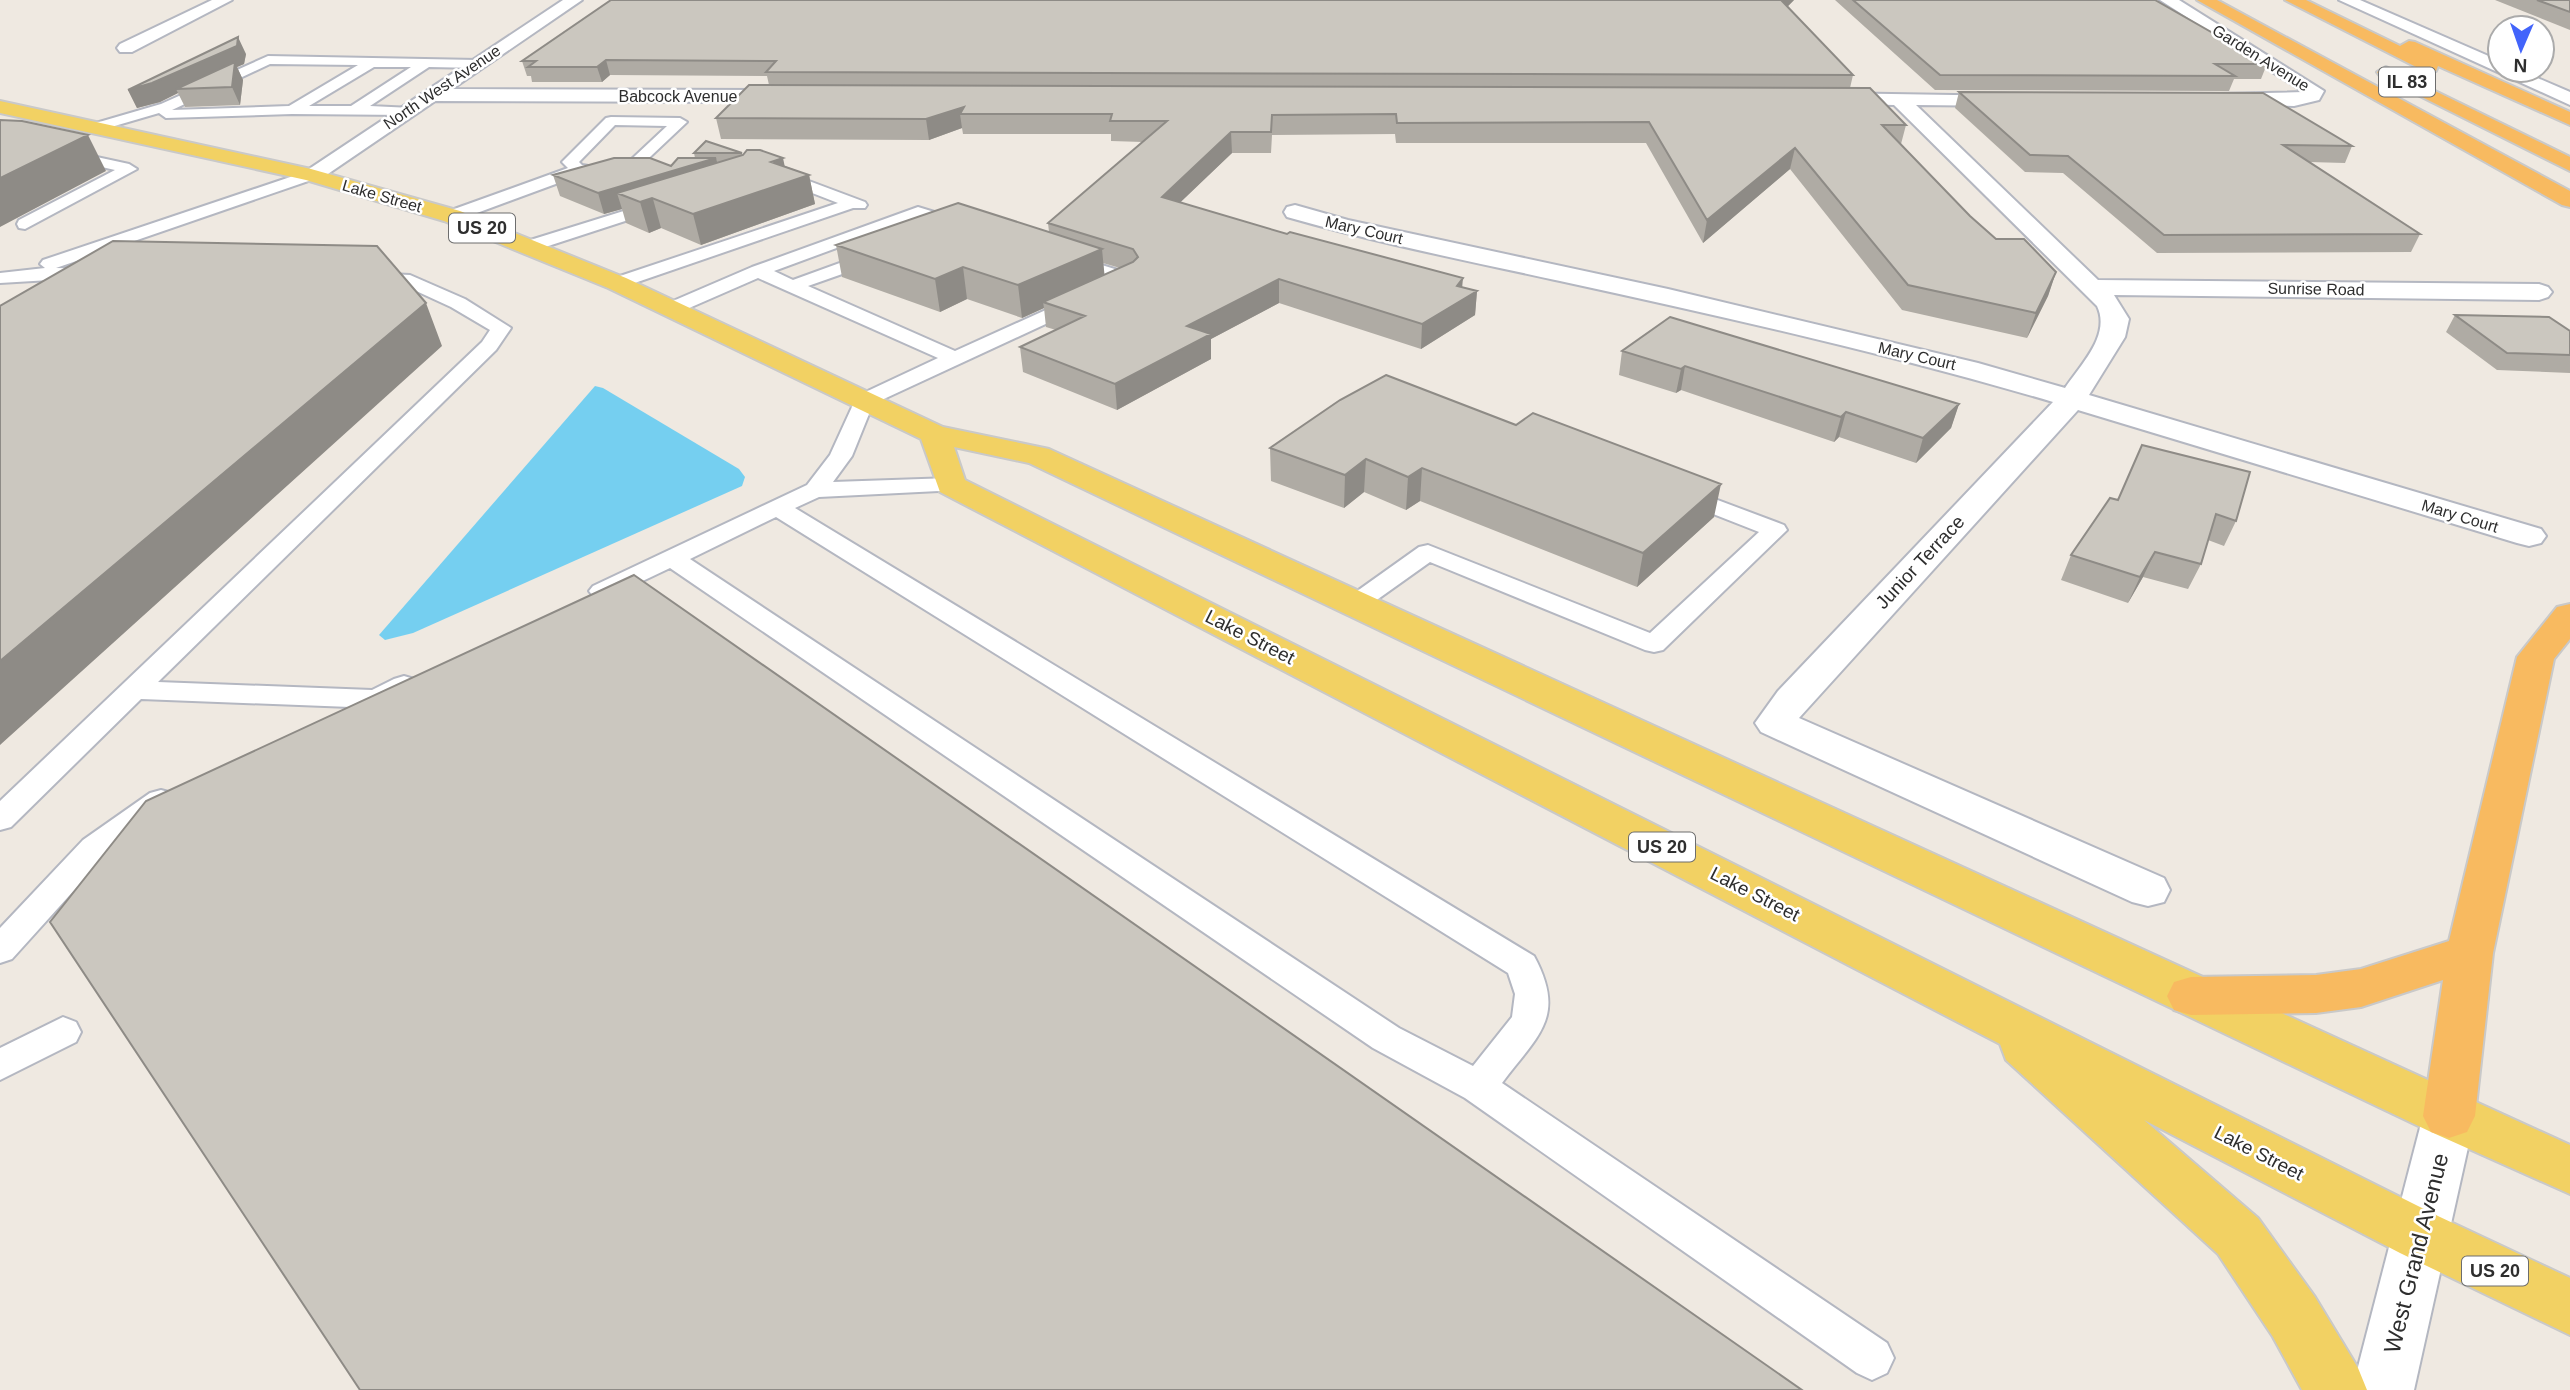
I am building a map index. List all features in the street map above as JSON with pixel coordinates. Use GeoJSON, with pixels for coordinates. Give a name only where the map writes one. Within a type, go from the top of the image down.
{"type":"FeatureCollection","features":[{"type":"Feature","properties":{"kind":"highway"},"geometry":{"type":"LineString","coordinates":[[2205,0],[2570,200]]}},
{"type":"Feature","properties":{"kind":"highway","name":"IL 83"},"geometry":{"type":"LineString","coordinates":[[2293,0],[2570,135]]}},
{"type":"Feature","properties":{"kind":"highway"},"geometry":{"type":"LineString","coordinates":[[2305,0],[2570,119]]}},
{"type":"Feature","properties":{"kind":"highway","name":"IL 83"},"geometry":{"type":"LineString","coordinates":[[2375,66],[2570,165]]}},
{"type":"Feature","properties":{"kind":"highway"},"geometry":{"type":"LineString","coordinates":[[2389,102],[2480,167],[2570,218]]}},
{"type":"Feature","properties":{"kind":"highway"},"geometry":{"type":"LineString","coordinates":[[2449,1116],[2470,953],[2536,657],[2570,615]]}},
{"type":"Feature","properties":{"kind":"highway"},"geometry":{"type":"LineString","coordinates":[[2191,996],[2316,994],[2361,988],[2470,953]]}},
{"type":"Feature","properties":{"kind":"main road","name":"Lake Street"},"geometry":{"type":"LineString","coordinates":[[0,107],[311,175],[452,216],[530,246],[673,308],[934,434],[1038,456],[2191,996],[2570,1170]]}},
{"type":"Feature","properties":{"kind":"main road"},"geometry":{"type":"LineString","coordinates":[[934,434],[951,485]]}},
{"type":"Feature","properties":{"kind":"main road","name":"Lake Street"},"geometry":{"type":"LineString","coordinates":[[951,485],[2420,1236],[2570,1307]]}},
{"type":"Feature","properties":{"kind":"main road"},"geometry":{"type":"LineString","coordinates":[[1986,1012],[2238,1236],[2294,1317],[2336,1390]]}},
{"type":"Feature","properties":{"kind":"street"},"geometry":{"type":"LineString","coordinates":[[126,48],[224,0]]}},
{"type":"Feature","properties":{"kind":"street","name":"North West Avenue"},"geometry":{"type":"LineString","coordinates":[[311,175],[574,0]]}},
{"type":"Feature","properties":{"kind":"street","name":"Garden Avenue"},"geometry":{"type":"LineString","coordinates":[[2168,0],[2315,91],[2312,96],[2294,100],[2199,100]]}},
{"type":"Feature","properties":{"kind":"street"},"geometry":{"type":"LineString","coordinates":[[2347,0],[2486,62]]}},
{"type":"Feature","properties":{"kind":"street"},"geometry":{"type":"LineString","coordinates":[[2536,84],[2570,99]]}},
{"type":"Feature","properties":{"kind":"street","name":"Babcock Avenue"},"geometry":{"type":"LineString","coordinates":[[430,95],[808,96]]}},
{"type":"Feature","properties":{"kind":"street"},"geometry":{"type":"LineString","coordinates":[[1816,99],[2036,100]]}},
{"type":"Feature","properties":{"kind":"street","name":"Junior Terrace"},"geometry":{"type":"LineString","coordinates":[[1899,100],[2108,303],[2116,319],[2112,337],[2071,400],[1792,699],[1775,723],[2148,890]]}},
{"type":"Feature","properties":{"kind":"street","name":"Mary Court"},"geometry":{"type":"LineString","coordinates":[[1295,212],[1343,226],[1655,294],[1965,368],[2529,536]]}},
{"type":"Feature","properties":{"kind":"street","name":"Sunrise Road"},"geometry":{"type":"LineString","coordinates":[[2092,287],[2539,292]]}},
{"type":"Feature","properties":{"kind":"street","name":"West Grand Avenue"},"geometry":{"type":"LineString","coordinates":[[2383,1390],[2449,1116]]}},
{"type":"Feature","properties":{"kind":"lane"},"geometry":{"type":"LineString","coordinates":[[103,130],[169,110],[268,60],[477,64]]}},
{"type":"Feature","properties":{"kind":"lane"},"geometry":{"type":"LineString","coordinates":[[292,110],[370,63]]}},
{"type":"Feature","properties":{"kind":"lane"},"geometry":{"type":"LineString","coordinates":[[353,111],[427,64]]}},
{"type":"Feature","properties":{"kind":"lane"},"geometry":{"type":"LineString","coordinates":[[169,110],[407,111]]}},
{"type":"Feature","properties":{"kind":"lane"},"geometry":{"type":"LineString","coordinates":[[578,170],[570,162],[611,121],[680,121],[616,170]]}},
{"type":"Feature","properties":{"kind":"lane"},"geometry":{"type":"LineString","coordinates":[[0,140],[129,169],[25,224]]}},
{"type":"Feature","properties":{"kind":"lane"},"geometry":{"type":"LineString","coordinates":[[452,216],[578,170],[654,170]]}},
{"type":"Feature","properties":{"kind":"lane"},"geometry":{"type":"LineString","coordinates":[[760,172],[853,203],[967,228],[936,235]]}},
{"type":"Feature","properties":{"kind":"lane"},"geometry":{"type":"LineString","coordinates":[[1,278],[84,254],[311,175]]}},
{"type":"Feature","properties":{"kind":"lane"},"geometry":{"type":"LineString","coordinates":[[530,246],[676,200]]}},
{"type":"Feature","properties":{"kind":"lane"},"geometry":{"type":"LineString","coordinates":[[617,283],[853,203]]}},
{"type":"Feature","properties":{"kind":"lane"},"geometry":{"type":"LineString","coordinates":[[673,308],[758,271],[910,215]]}},
{"type":"Feature","properties":{"kind":"lane"},"geometry":{"type":"LineString","coordinates":[[789,287],[887,252]]}},
{"type":"Feature","properties":{"kind":"lane"},"geometry":{"type":"LineString","coordinates":[[814,490],[841,456],[864,400],[1128,279],[1051,255]]}},
{"type":"Feature","properties":{"kind":"lane"},"geometry":{"type":"LineString","coordinates":[[758,271],[954,358]]}},
{"type":"Feature","properties":{"kind":"lane"},"geometry":{"type":"LineString","coordinates":[[1,278],[54,273],[110,273]]}},
{"type":"Feature","properties":{"kind":"lane"},"geometry":{"type":"LineString","coordinates":[[0,819],[489,346],[501,328],[458,303],[404,279],[342,276]]}},
{"type":"Feature","properties":{"kind":"lane"},"geometry":{"type":"LineString","coordinates":[[586,599],[814,490],[951,485]]}},
{"type":"Feature","properties":{"kind":"lane"},"geometry":{"type":"LineString","coordinates":[[1355,604],[1428,552],[1654,644],[1775,530],[1664,487]]}},
{"type":"Feature","properties":{"kind":"lane"},"geometry":{"type":"LineString","coordinates":[[778,508],[1522,965],[1533,994],[1529,1021],[1478,1087]]}},
{"type":"Feature","properties":{"kind":"lane"},"geometry":{"type":"LineString","coordinates":[[672,558],[1386,1038],[1478,1087],[1872,1357]]}},
{"type":"Feature","properties":{"kind":"lane"},"geometry":{"type":"LineString","coordinates":[[312,727],[425,675]]}},
{"type":"Feature","properties":{"kind":"lane"},"geometry":{"type":"LineString","coordinates":[[133,690],[376,699]]}},
{"type":"Feature","properties":{"kind":"lane"},"geometry":{"type":"LineString","coordinates":[[0,950],[94,848],[156,802],[191,785]]}},
{"type":"Feature","properties":{"kind":"lane"},"geometry":{"type":"LineString","coordinates":[[0,1065],[63,1032]]}},
{"type":"Feature","properties":{"kind":"water"},"geometry":{"type":"Polygon","coordinates":[[[595,386],[603,388],[739,469],[745,477],[742,486],[413,633],[385,640],[379,635],[595,386]]]}},
{"type":"Feature","properties":{"kind":"building"},"geometry":{"type":"Polygon","coordinates":[[[611,0],[1783,0],[1853,75],[766,72],[776,61],[606,60],[597,67],[528,67],[536,61],[522,61],[611,0]]]}},
{"type":"Feature","properties":{"kind":"building"},"geometry":{"type":"Polygon","coordinates":[[[1853,0],[2155,0],[2267,64],[2215,64],[2235,76],[1940,75],[1853,0]]]}},
{"type":"Feature","properties":{"kind":"building"},"geometry":{"type":"Polygon","coordinates":[[[2537,0],[2570,0],[2570,12],[2537,0]]]}},
{"type":"Feature","properties":{"kind":"building"},"geometry":{"type":"Polygon","coordinates":[[[238,37],[237,46],[152,83],[128,90],[238,37]]]}},
{"type":"Feature","properties":{"kind":"building"},"geometry":{"type":"Polygon","coordinates":[[[235,62],[232,87],[176,89],[235,62]]]}},
{"type":"Feature","properties":{"kind":"building"},"geometry":{"type":"Polygon","coordinates":[[[749,85],[1870,88],[1906,125],[1882,125],[1970,216],[1996,239],[2024,239],[2056,272],[2036,313],[1908,285],[1795,148],[1707,220],[1649,122],[1397,123],[1396,114],[1272,115],[1271,132],[1231,132],[1162,197],[1287,234],[1290,232],[1463,278],[1457,286],[1477,291],[1422,324],[1279,279],[1187,326],[1211,334],[1115,384],[1020,347],[1085,316],[1043,302],[1133,262],[1138,257],[1133,249],[1048,223],[1167,121],[1110,121],[1112,114],[960,114],[964,107],[926,119],[716,118],[749,85]]]}},
{"type":"Feature","properties":{"kind":"building"},"geometry":{"type":"Polygon","coordinates":[[[1959,92],[2263,93],[2352,146],[2283,145],[2420,234],[2164,235],[2068,156],[2030,155],[1959,92]]]}},
{"type":"Feature","properties":{"kind":"building"},"geometry":{"type":"Polygon","coordinates":[[[0,120],[22,121],[88,135],[0,178],[0,120]]]}},
{"type":"Feature","properties":{"kind":"building"},"geometry":{"type":"Polygon","coordinates":[[[706,141],[742,153],[694,153],[706,141]]]}},
{"type":"Feature","properties":{"kind":"building"},"geometry":{"type":"Polygon","coordinates":[[[747,150],[760,150],[783,158],[771,162],[809,175],[693,214],[652,198],[640,202],[617,193],[743,155],[747,150]]]}},
{"type":"Feature","properties":{"kind":"building"},"geometry":{"type":"Polygon","coordinates":[[[614,158],[650,158],[671,166],[678,158],[716,158],[598,193],[553,175],[614,158]]]}},
{"type":"Feature","properties":{"kind":"building"},"geometry":{"type":"Polygon","coordinates":[[[958,203],[1102,249],[1018,285],[963,267],[935,279],[836,245],[958,203]]]}},
{"type":"Feature","properties":{"kind":"building"},"geometry":{"type":"Polygon","coordinates":[[[113,241],[377,246],[426,303],[0,661],[0,306],[113,241]]]}},
{"type":"Feature","properties":{"kind":"building"},"geometry":{"type":"Polygon","coordinates":[[[2455,315],[2549,317],[2570,331],[2570,355],[2507,353],[2455,315]]]}},
{"type":"Feature","properties":{"kind":"building"},"geometry":{"type":"Polygon","coordinates":[[[1670,317],[1959,404],[1923,438],[1846,412],[1841,417],[1685,366],[1681,369],[1622,351],[1670,317]]]}},
{"type":"Feature","properties":{"kind":"building"},"geometry":{"type":"Polygon","coordinates":[[[1386,375],[1516,425],[1533,413],[1721,484],[1643,553],[1422,468],[1408,477],[1366,459],[1345,475],[1270,448],[1340,400],[1386,375]]]}},
{"type":"Feature","properties":{"kind":"building"},"geometry":{"type":"Polygon","coordinates":[[[2142,445],[2250,472],[2236,521],[2216,514],[2201,564],[2155,552],[2140,577],[2071,555],[2110,498],[2118,500],[2142,445]]]}},
{"type":"Feature","properties":{"kind":"building"},"geometry":{"type":"Polygon","coordinates":[[[634,575],[1802,1390],[360,1390],[50,922],[146,801],[634,575]]]}}]}
